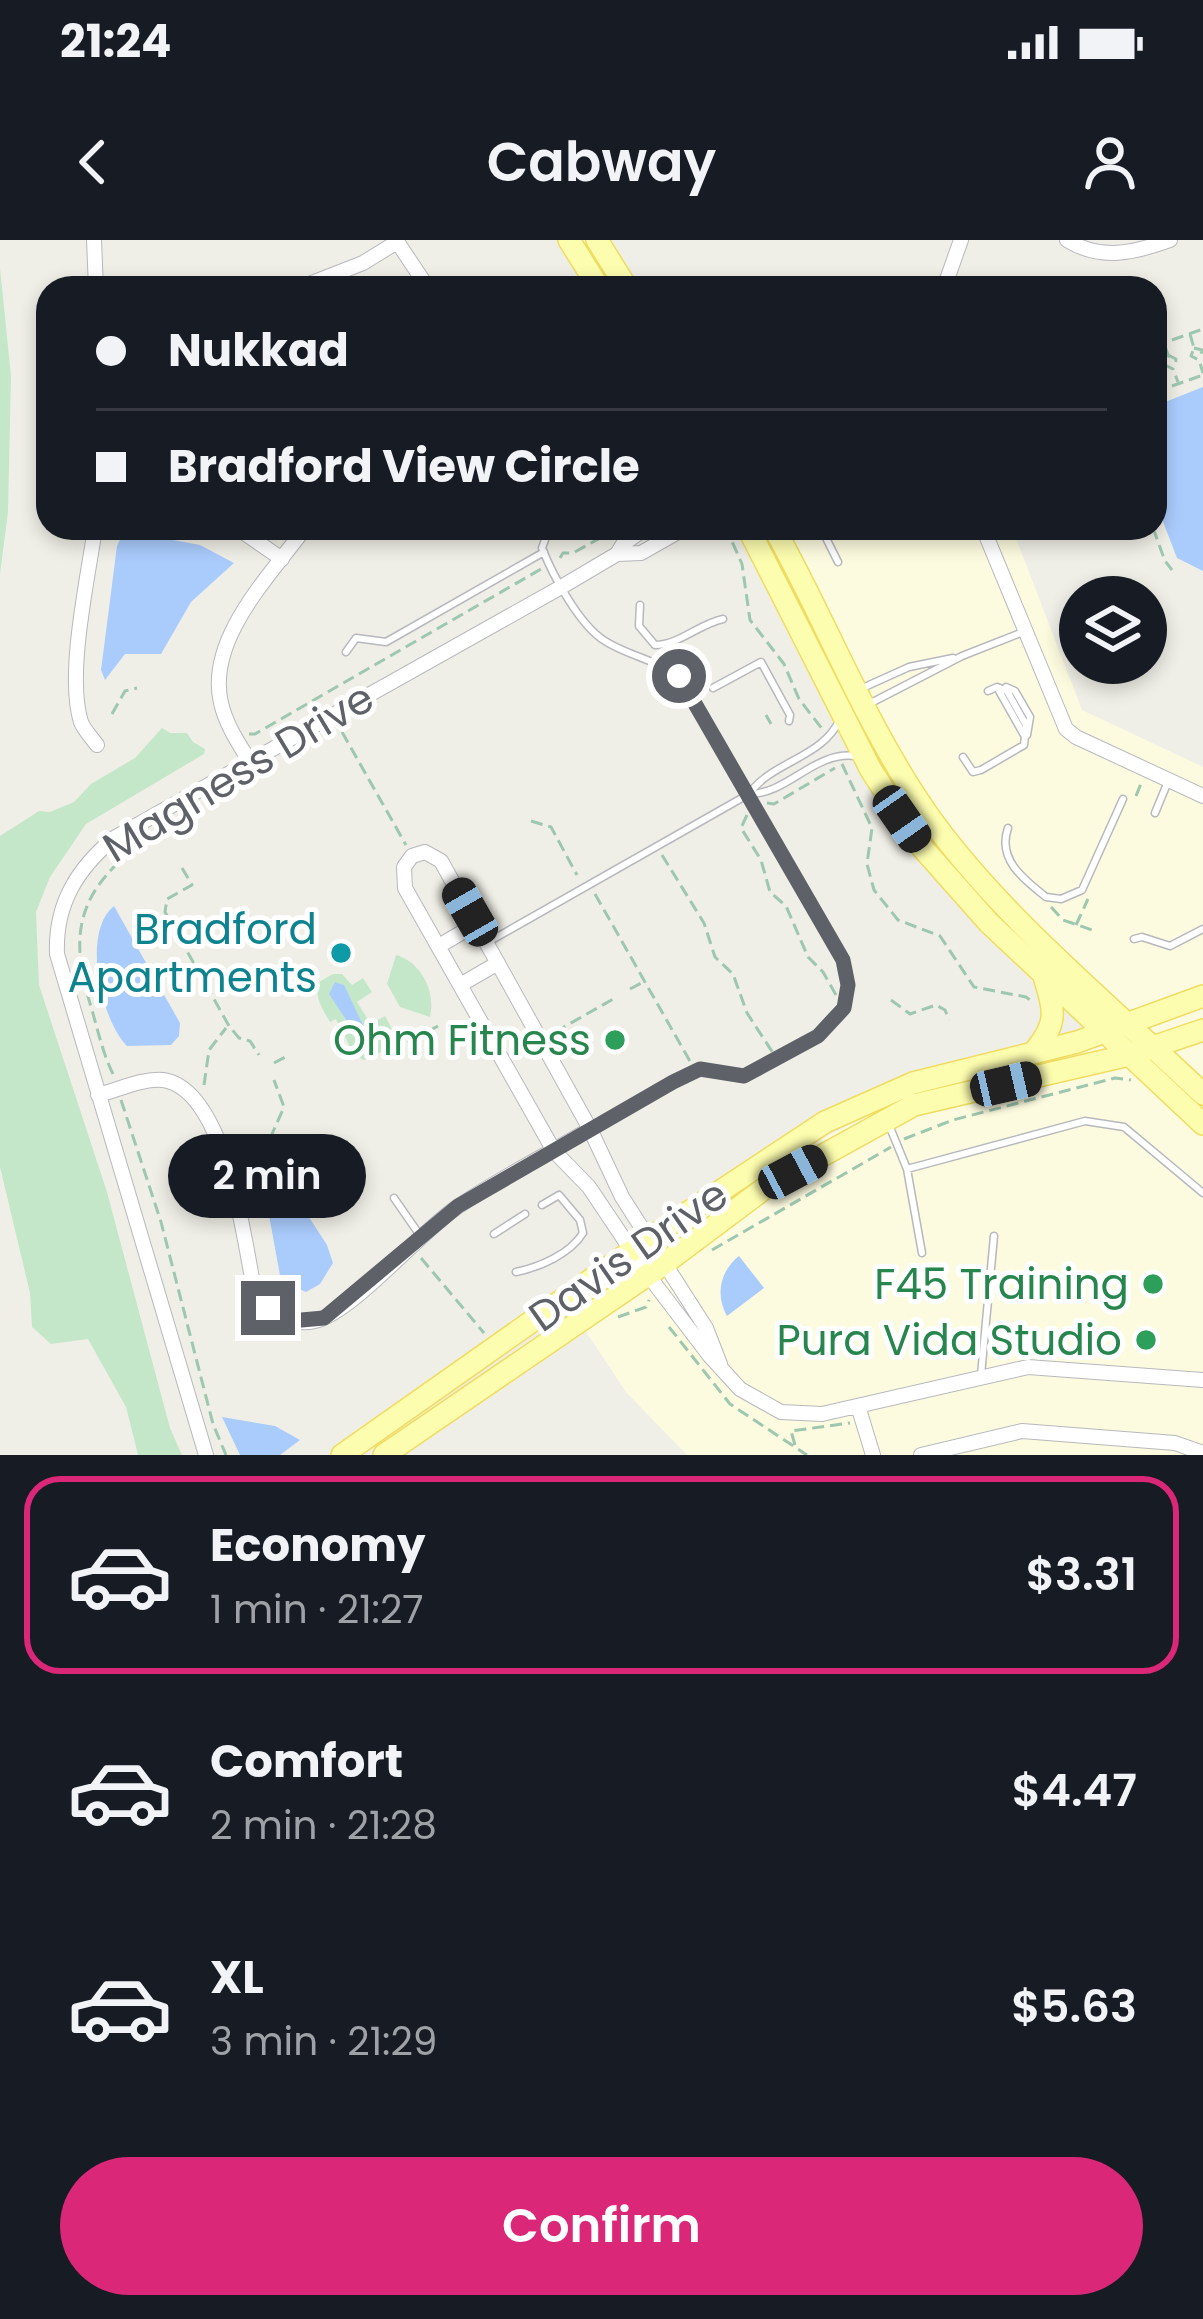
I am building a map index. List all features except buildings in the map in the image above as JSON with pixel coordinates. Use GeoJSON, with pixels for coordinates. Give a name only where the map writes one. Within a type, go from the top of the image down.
{"type":"FeatureCollection","features":[{"type":"Feature","properties":{"kind":"main road"},"geometry":{"type":"LineString","coordinates":[[568,240],[591,276]]}},
{"type":"Feature","properties":{"kind":"main road"},"geometry":{"type":"LineString","coordinates":[[597,240],[620,276]]}},
{"type":"Feature","properties":{"kind":"main road"},"geometry":{"type":"LineString","coordinates":[[754,540],[867,759],[936,866],[1203,1124]]}},
{"type":"Feature","properties":{"kind":"main road"},"geometry":{"type":"LineString","coordinates":[[780,540],[907,783],[956,850],[1128,1026],[1203,1094]]}},
{"type":"Feature","properties":{"kind":"main road"},"geometry":{"type":"LineString","coordinates":[[1034,1052],[1053,1025],[1054,1009],[1043,974]]}},
{"type":"Feature","properties":{"kind":"main road","name":"Davis Drive"},"geometry":{"type":"LineString","coordinates":[[342,1455],[805,1135],[879,1096],[944,1073],[1105,1033],[1203,996]]}},
{"type":"Feature","properties":{"kind":"main road","name":"Davis Drive"},"geometry":{"type":"LineString","coordinates":[[383,1455],[657,1269],[769,1185],[914,1106],[1129,1055],[1203,1030]]}},
{"type":"Feature","properties":{"kind":"street"},"geometry":{"type":"LineString","coordinates":[[94,240],[96,276]]}},
{"type":"Feature","properties":{"kind":"street"},"geometry":{"type":"LineString","coordinates":[[948,276],[961,240]]}},
{"type":"Feature","properties":{"kind":"street"},"geometry":{"type":"LineString","coordinates":[[1067,240],[1095,252],[1118,254],[1170,240]]}},
{"type":"Feature","properties":{"kind":"street"},"geometry":{"type":"LineString","coordinates":[[334,276],[396,241],[420,276]]}},
{"type":"Feature","properties":{"kind":"street"},"geometry":{"type":"LineString","coordinates":[[93,540],[78,684],[81,724],[98,746]]}},
{"type":"Feature","properties":{"kind":"street"},"geometry":{"type":"LineString","coordinates":[[254,540],[282,559]]}},
{"type":"Feature","properties":{"kind":"street"},"geometry":{"type":"LineString","coordinates":[[250,763],[220,699],[220,662],[236,625],[296,540]]}},
{"type":"Feature","properties":{"kind":"street","name":"Magness Drive"},"geometry":{"type":"LineString","coordinates":[[617,554],[629,540]]}},
{"type":"Feature","properties":{"kind":"street","name":"Magness Drive"},"geometry":{"type":"LineString","coordinates":[[206,1455],[57,954],[60,911],[69,891],[86,864],[114,838],[617,554],[641,553],[664,540]]}},
{"type":"Feature","properties":{"kind":"street"},"geometry":{"type":"LineString","coordinates":[[988,540],[1066,729],[1203,796]]}},
{"type":"Feature","properties":{"kind":"street"},"geometry":{"type":"LineString","coordinates":[[641,1245],[590,1130],[441,861],[425,852],[412,856],[404,868],[406,888],[554,1151],[641,1245],[709,1355],[740,1389],[781,1412],[822,1414],[1028,1367],[1203,1380]]}},
{"type":"Feature","properties":{"kind":"street"},"geometry":{"type":"LineString","coordinates":[[439,946],[476,924]]}},
{"type":"Feature","properties":{"kind":"street"},"geometry":{"type":"LineString","coordinates":[[460,985],[498,963]]}},
{"type":"Feature","properties":{"kind":"street"},"geometry":{"type":"LineString","coordinates":[[98,1095],[164,1080],[199,1100],[239,1209],[254,1289],[283,1318],[313,1322],[335,1311],[458,1206],[590,1130]]}},
{"type":"Feature","properties":{"kind":"street"},"geometry":{"type":"LineString","coordinates":[[858,1406],[873,1455]]}},
{"type":"Feature","properties":{"kind":"street"},"geometry":{"type":"LineString","coordinates":[[921,1455],[1022,1431],[1175,1443],[1203,1453]]}},
{"type":"Feature","properties":{"kind":"lane"},"geometry":{"type":"LineString","coordinates":[[546,540],[544,552],[591,631],[679,676],[847,973],[847,996],[837,1019],[818,1036],[744,1076],[707,1069],[692,1072],[590,1130]]}},
{"type":"Feature","properties":{"kind":"lane"},"geometry":{"type":"LineString","coordinates":[[827,540],[838,562]]}},
{"type":"Feature","properties":{"kind":"lane"},"geometry":{"type":"LineString","coordinates":[[346,652],[356,638],[386,642],[544,552]]}},
{"type":"Feature","properties":{"kind":"lane"},"geometry":{"type":"LineString","coordinates":[[640,605],[639,626],[655,645],[669,644],[723,619]]}},
{"type":"Feature","properties":{"kind":"lane"},"geometry":{"type":"LineString","coordinates":[[862,698],[1027,631]]}},
{"type":"Feature","properties":{"kind":"lane"},"geometry":{"type":"LineString","coordinates":[[862,698],[909,667],[962,656]]}},
{"type":"Feature","properties":{"kind":"lane"},"geometry":{"type":"LineString","coordinates":[[713,688],[761,662],[789,721]]}},
{"type":"Feature","properties":{"kind":"lane"},"geometry":{"type":"LineString","coordinates":[[963,757],[973,772],[1024,745],[1026,736],[1030,717],[1015,691],[992,689],[1026,736]]}},
{"type":"Feature","properties":{"kind":"lane"},"geometry":{"type":"LineString","coordinates":[[487,943],[749,794],[758,781],[828,738],[843,714]]}},
{"type":"Feature","properties":{"kind":"lane"},"geometry":{"type":"LineString","coordinates":[[749,794],[764,794],[837,755],[867,759]]}},
{"type":"Feature","properties":{"kind":"lane"},"geometry":{"type":"LineString","coordinates":[[1155,813],[1168,781]]}},
{"type":"Feature","properties":{"kind":"lane"},"geometry":{"type":"LineString","coordinates":[[1008,828],[1003,843],[1006,857],[1046,897],[1073,897],[1082,890],[1123,799]]}},
{"type":"Feature","properties":{"kind":"lane"},"geometry":{"type":"LineString","coordinates":[[1134,939],[1170,946],[1203,929]]}},
{"type":"Feature","properties":{"kind":"lane"},"geometry":{"type":"LineString","coordinates":[[887,1120],[907,1169],[922,1253]]}},
{"type":"Feature","properties":{"kind":"lane"},"geometry":{"type":"LineString","coordinates":[[907,1169],[1084,1121],[1124,1127],[1203,1193]]}},
{"type":"Feature","properties":{"kind":"lane"},"geometry":{"type":"LineString","coordinates":[[516,1272],[577,1244],[583,1233],[580,1220],[559,1196],[542,1205]]}},
{"type":"Feature","properties":{"kind":"lane"},"geometry":{"type":"LineString","coordinates":[[394,1198],[420,1236]]}},
{"type":"Feature","properties":{"kind":"lane"},"geometry":{"type":"LineString","coordinates":[[494,1234],[525,1214]]}},
{"type":"Feature","properties":{"kind":"lane"},"geometry":{"type":"LineString","coordinates":[[981,1375],[994,1236]]}},
{"type":"Feature","properties":{"kind":"path"},"geometry":{"type":"LineString","coordinates":[[1167,342],[1203,329]]}},
{"type":"Feature","properties":{"kind":"path"},"geometry":{"type":"LineString","coordinates":[[1167,388],[1203,374],[1199,360],[1191,356],[1190,334]]}},
{"type":"Feature","properties":{"kind":"path"},"geometry":{"type":"LineString","coordinates":[[1167,366],[1174,369],[1178,384]]}},
{"type":"Feature","properties":{"kind":"path"},"geometry":{"type":"LineString","coordinates":[[558,540],[562,556],[596,540]]}},
{"type":"Feature","properties":{"kind":"path"},"geometry":{"type":"LineString","coordinates":[[727,540],[742,564],[750,620],[784,664],[799,699],[826,733]]}},
{"type":"Feature","properties":{"kind":"path"},"geometry":{"type":"LineString","coordinates":[[1157,540],[1172,570]]}},
{"type":"Feature","properties":{"kind":"path"},"geometry":{"type":"LineString","coordinates":[[247,734],[257,733],[537,578],[542,569]]}},
{"type":"Feature","properties":{"kind":"path"},"geometry":{"type":"LineString","coordinates":[[112,714],[124,691],[137,688]]}},
{"type":"Feature","properties":{"kind":"path"},"geometry":{"type":"LineString","coordinates":[[342,732],[399,832]]}},
{"type":"Feature","properties":{"kind":"path"},"geometry":{"type":"LineString","coordinates":[[767,803],[774,804],[842,765],[872,828],[867,864],[870,883],[891,916],[940,936],[974,987],[1026,997],[1038,1008]]}},
{"type":"Feature","properties":{"kind":"path"},"geometry":{"type":"LineString","coordinates":[[1136,796],[1143,780]]}},
{"type":"Feature","properties":{"kind":"path"},"geometry":{"type":"LineString","coordinates":[[748,814],[742,819],[743,835],[761,860],[770,892],[789,910],[808,957],[834,990],[837,1019]]}},
{"type":"Feature","properties":{"kind":"path"},"geometry":{"type":"LineString","coordinates":[[531,821],[551,827],[577,875]]}},
{"type":"Feature","properties":{"kind":"path"},"geometry":{"type":"LineString","coordinates":[[658,848],[704,923],[715,957],[733,974],[747,1013],[777,1060]]}},
{"type":"Feature","properties":{"kind":"path"},"geometry":{"type":"LineString","coordinates":[[115,1080],[78,962],[77,935],[94,888],[134,850]]}},
{"type":"Feature","properties":{"kind":"path"},"geometry":{"type":"LineString","coordinates":[[182,868],[192,885],[164,903],[165,913],[229,1026],[239,1038],[250,1041],[259,1055]]}},
{"type":"Feature","properties":{"kind":"path"},"geometry":{"type":"LineString","coordinates":[[594,892],[690,1060]]}},
{"type":"Feature","properties":{"kind":"path"},"geometry":{"type":"LineString","coordinates":[[789,910],[805,892]]}},
{"type":"Feature","properties":{"kind":"path"},"geometry":{"type":"LineString","coordinates":[[1042,905],[1049,905],[1063,920],[1095,931]]}},
{"type":"Feature","properties":{"kind":"path"},"geometry":{"type":"LineString","coordinates":[[630,989],[645,981]]}},
{"type":"Feature","properties":{"kind":"path"},"geometry":{"type":"LineString","coordinates":[[555,1032],[615,998]]}},
{"type":"Feature","properties":{"kind":"path"},"geometry":{"type":"LineString","coordinates":[[891,1000],[910,1014],[936,1005],[949,1020]]}},
{"type":"Feature","properties":{"kind":"path"},"geometry":{"type":"LineString","coordinates":[[204,1085],[209,1050],[229,1026]]}},
{"type":"Feature","properties":{"kind":"path"},"geometry":{"type":"LineString","coordinates":[[412,1051],[409,1042],[438,1026]]}},
{"type":"Feature","properties":{"kind":"path"},"geometry":{"type":"LineString","coordinates":[[274,1063],[287,1055]]}},
{"type":"Feature","properties":{"kind":"path"},"geometry":{"type":"LineString","coordinates":[[909,1136],[1114,1078],[1132,1080]]}},
{"type":"Feature","properties":{"kind":"path"},"geometry":{"type":"LineString","coordinates":[[244,1160],[263,1152],[284,1107],[274,1080]]}},
{"type":"Feature","properties":{"kind":"path"},"geometry":{"type":"LineString","coordinates":[[122,1103],[161,1222],[213,1424],[226,1455]]}},
{"type":"Feature","properties":{"kind":"path"},"geometry":{"type":"LineString","coordinates":[[263,1152],[273,1167],[302,1176],[351,1150],[346,1142]]}},
{"type":"Feature","properties":{"kind":"path"},"geometry":{"type":"LineString","coordinates":[[712,1251],[881,1153]]}},
{"type":"Feature","properties":{"kind":"path"},"geometry":{"type":"LineString","coordinates":[[420,1256],[487,1337]]}},
{"type":"Feature","properties":{"kind":"path"},"geometry":{"type":"LineString","coordinates":[[795,1447],[790,1431],[853,1422]]}},
{"type":"Feature","properties":{"kind":"shaded area"},"geometry":{"type":"Polygon","coordinates":[[[790,540],[1017,540],[1059,650],[1059,684],[1072,684],[1082,710],[1203,767],[1203,1455],[687,1455],[626,1392],[569,1306],[767,1167],[898,1100],[1128,1039],[934,844],[790,540]]]}},
{"type":"Feature","properties":{"kind":"green space"},"geometry":{"type":"Polygon","coordinates":[[[0,268],[11,376],[8,512],[0,574],[0,268]]]}},
{"type":"Feature","properties":{"kind":"green space"},"geometry":{"type":"Polygon","coordinates":[[[162,728],[187,733],[205,749],[204,754],[86,824],[50,877],[36,912],[39,985],[107,1192],[170,1428],[182,1455],[138,1455],[126,1407],[88,1339],[51,1344],[32,1327],[30,1293],[0,1167],[0,836],[39,811],[50,812],[74,802],[91,784],[135,758],[162,728]]]}},
{"type":"Feature","properties":{"kind":"green space"},"geometry":{"type":"Polygon","coordinates":[[[396,955],[413,964],[425,980],[430,1017],[400,1007],[387,984],[396,955]]]}},
{"type":"Feature","properties":{"kind":"green space"},"geometry":{"type":"Polygon","coordinates":[[[333,974],[342,974],[352,985],[363,978],[372,992],[357,1002],[371,1024],[385,1016],[393,1031],[381,1037],[381,1052],[364,1060],[354,1055],[336,1019],[330,1022],[318,987],[333,974]]]}},
{"type":"Feature","properties":{"kind":"water"},"geometry":{"type":"Polygon","coordinates":[[[1203,387],[1203,571],[1177,558],[1167,532],[1167,401],[1203,387]]]}},
{"type":"Feature","properties":{"kind":"water"},"geometry":{"type":"Polygon","coordinates":[[[120,540],[173,540],[200,545],[234,563],[191,602],[161,654],[125,654],[105,680],[101,670],[120,540]]]}},
{"type":"Feature","properties":{"kind":"water"},"geometry":{"type":"Polygon","coordinates":[[[114,906],[180,1023],[179,1036],[171,1045],[127,1046],[109,1017],[97,955],[98,935],[114,906]]]}},
{"type":"Feature","properties":{"kind":"water"},"geometry":{"type":"Polygon","coordinates":[[[335,982],[344,985],[363,1025],[353,1030],[329,994],[335,982]]]}},
{"type":"Feature","properties":{"kind":"water"},"geometry":{"type":"Polygon","coordinates":[[[290,1188],[327,1245],[333,1263],[320,1284],[306,1292],[281,1281],[269,1215],[275,1189],[290,1188]]]}},
{"type":"Feature","properties":{"kind":"water"},"geometry":{"type":"Polygon","coordinates":[[[739,1256],[764,1288],[727,1316],[721,1284],[739,1256]]]}},
{"type":"Feature","properties":{"kind":"water"},"geometry":{"type":"Polygon","coordinates":[[[222,1417],[275,1426],[300,1440],[280,1455],[240,1455],[222,1417]]]}},
{"type":"Feature","properties":{"kind":"place","name":"Bradford Apartments"},"geometry":{"type":"Point","coordinates":[341,953]}},
{"type":"Feature","properties":{"kind":"place","name":"Ohm Fitness"},"geometry":{"type":"Point","coordinates":[615,1040]}},
{"type":"Feature","properties":{"kind":"place","name":"F45 Training"},"geometry":{"type":"Point","coordinates":[1153,1284]}},
{"type":"Feature","properties":{"kind":"place","name":"Pura Vida Studio"},"geometry":{"type":"Point","coordinates":[1146,1340]}},
{"type":"Feature","properties":{"kind":"route"},"geometry":{"type":"LineString","coordinates":[[268,1308],[290,1321],[324,1318],[458,1206],[692,1072],[707,1069],[744,1076],[818,1036],[837,1019],[847,996],[843,960],[679,676]]}}]}
